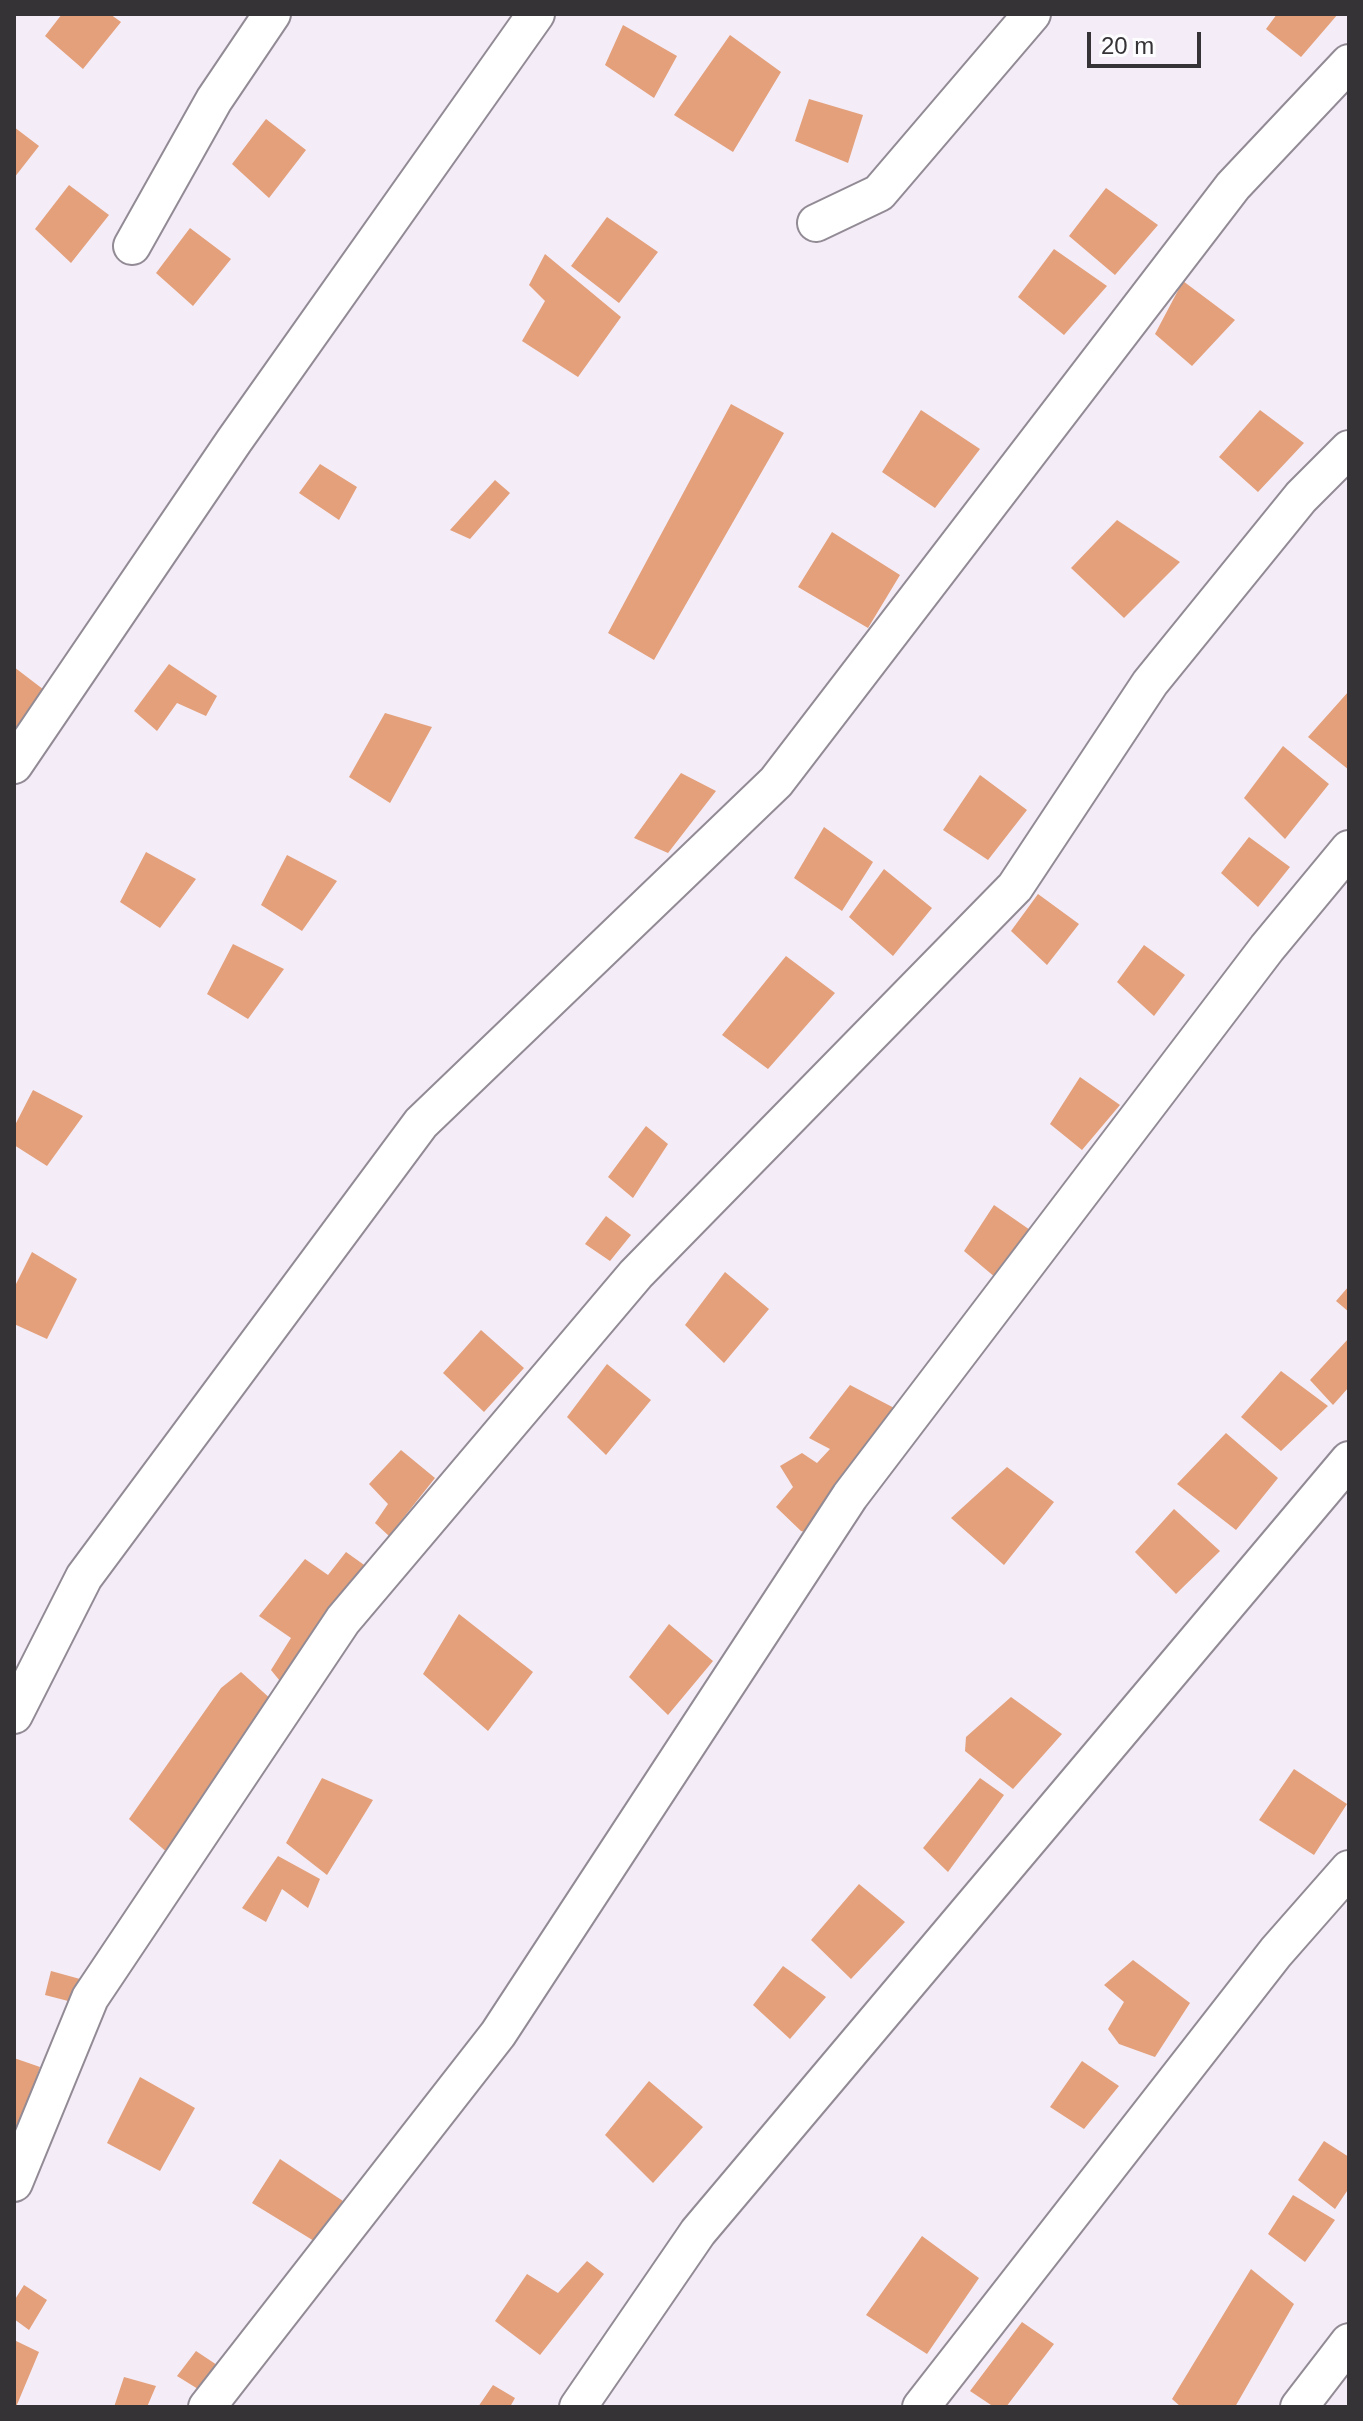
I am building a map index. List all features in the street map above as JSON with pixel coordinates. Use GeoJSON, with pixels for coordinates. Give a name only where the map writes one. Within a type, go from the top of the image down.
{"type":"FeatureCollection","features":[{"type":"Feature","properties":{"kind":"street"},"geometry":{"type":"LineString","coordinates":[[132,246],[214,100],[272,14]]}},
{"type":"Feature","properties":{"kind":"street"},"geometry":{"type":"LineString","coordinates":[[14,765],[234,441],[536,14]]}},
{"type":"Feature","properties":{"kind":"street"},"geometry":{"type":"LineString","coordinates":[[816,223],[879,193],[1032,14]]}},
{"type":"Feature","properties":{"kind":"street"},"geometry":{"type":"LineString","coordinates":[[14,1715],[84,1577],[421,1123],[776,782],[1233,186],[1349,63]]}},
{"type":"Feature","properties":{"kind":"street"},"geometry":{"type":"LineString","coordinates":[[14,2183],[90,1998],[343,1620],[636,1274],[1015,887],[1150,683],[1301,497],[1349,449]]}},
{"type":"Feature","properties":{"kind":"street"},"geometry":{"type":"LineString","coordinates":[[207,2407],[498,2034],[850,1496],[1258,960],[1349,849]]}},
{"type":"Feature","properties":{"kind":"street"},"geometry":{"type":"LineString","coordinates":[[578,2407],[698,2232],[1349,1460]]}},
{"type":"Feature","properties":{"kind":"street"},"geometry":{"type":"LineString","coordinates":[[921,2407],[1276,1952],[1349,1869]]}},
{"type":"Feature","properties":{"kind":"street"},"geometry":{"type":"LineString","coordinates":[[1299,2407],[1349,2342]]}},
{"type":"Feature","properties":{"kind":"building"},"geometry":{"type":"Polygon","coordinates":[[[62,14],[110,14],[121,22],[83,69],[45,36],[62,14]]]}},
{"type":"Feature","properties":{"kind":"building"},"geometry":{"type":"Polygon","coordinates":[[[1277,14],[1338,14],[1301,57],[1266,29],[1277,14]]]}},
{"type":"Feature","properties":{"kind":"building"},"geometry":{"type":"Polygon","coordinates":[[[623,25],[677,56],[654,98],[605,65],[623,25]]]}},
{"type":"Feature","properties":{"kind":"building"},"geometry":{"type":"Polygon","coordinates":[[[730,35],[781,72],[733,152],[674,115],[730,35]]]}},
{"type":"Feature","properties":{"kind":"building"},"geometry":{"type":"Polygon","coordinates":[[[809,99],[863,115],[848,163],[795,141],[809,99]]]}},
{"type":"Feature","properties":{"kind":"building"},"geometry":{"type":"Polygon","coordinates":[[[266,119],[306,150],[269,198],[232,164],[266,119]]]}},
{"type":"Feature","properties":{"kind":"building"},"geometry":{"type":"Polygon","coordinates":[[[14,127],[39,146],[14,178],[14,127]]]}},
{"type":"Feature","properties":{"kind":"building"},"geometry":{"type":"Polygon","coordinates":[[[69,185],[109,215],[71,263],[35,229],[69,185]]]}},
{"type":"Feature","properties":{"kind":"building"},"geometry":{"type":"Polygon","coordinates":[[[1106,188],[1158,225],[1115,275],[1069,236],[1106,188]]]}},
{"type":"Feature","properties":{"kind":"building"},"geometry":{"type":"Polygon","coordinates":[[[607,217],[658,252],[619,303],[571,266],[607,217]]]}},
{"type":"Feature","properties":{"kind":"building"},"geometry":{"type":"Polygon","coordinates":[[[190,228],[231,259],[193,306],[156,273],[190,228]]]}},
{"type":"Feature","properties":{"kind":"building"},"geometry":{"type":"Polygon","coordinates":[[[1054,249],[1107,286],[1064,335],[1018,297],[1054,249]]]}},
{"type":"Feature","properties":{"kind":"building"},"geometry":{"type":"Polygon","coordinates":[[[545,254],[621,317],[578,377],[522,341],[545,301],[529,285],[545,254]]]}},
{"type":"Feature","properties":{"kind":"building"},"geometry":{"type":"Polygon","coordinates":[[[1183,281],[1235,320],[1192,366],[1155,334],[1183,281]]]}},
{"type":"Feature","properties":{"kind":"building"},"geometry":{"type":"Polygon","coordinates":[[[731,404],[784,433],[654,660],[608,633],[731,404]]]}},
{"type":"Feature","properties":{"kind":"building"},"geometry":{"type":"Polygon","coordinates":[[[921,410],[980,449],[935,508],[882,472],[921,410]]]}},
{"type":"Feature","properties":{"kind":"building"},"geometry":{"type":"Polygon","coordinates":[[[1260,410],[1304,443],[1258,492],[1219,457],[1260,410]]]}},
{"type":"Feature","properties":{"kind":"building"},"geometry":{"type":"Polygon","coordinates":[[[320,464],[357,487],[339,520],[299,493],[320,464]]]}},
{"type":"Feature","properties":{"kind":"building"},"geometry":{"type":"Polygon","coordinates":[[[495,480],[510,493],[470,539],[450,530],[495,480]]]}},
{"type":"Feature","properties":{"kind":"building"},"geometry":{"type":"Polygon","coordinates":[[[1117,520],[1180,562],[1124,618],[1071,568],[1117,520]]]}},
{"type":"Feature","properties":{"kind":"building"},"geometry":{"type":"Polygon","coordinates":[[[832,532],[900,575],[868,628],[798,587],[832,532]]]}},
{"type":"Feature","properties":{"kind":"building"},"geometry":{"type":"Polygon","coordinates":[[[169,664],[217,696],[206,716],[177,703],[157,731],[134,711],[169,664]]]}},
{"type":"Feature","properties":{"kind":"building"},"geometry":{"type":"Polygon","coordinates":[[[14,667],[48,693],[14,735],[14,667]]]}},
{"type":"Feature","properties":{"kind":"building"},"geometry":{"type":"Polygon","coordinates":[[[1349,691],[1349,770],[1308,737],[1349,691]]]}},
{"type":"Feature","properties":{"kind":"building"},"geometry":{"type":"Polygon","coordinates":[[[385,713],[432,727],[390,803],[349,777],[385,713]]]}},
{"type":"Feature","properties":{"kind":"building"},"geometry":{"type":"Polygon","coordinates":[[[1283,746],[1329,784],[1285,839],[1244,798],[1283,746]]]}},
{"type":"Feature","properties":{"kind":"building"},"geometry":{"type":"Polygon","coordinates":[[[681,773],[716,791],[668,853],[634,838],[681,773]]]}},
{"type":"Feature","properties":{"kind":"building"},"geometry":{"type":"Polygon","coordinates":[[[980,775],[1027,810],[988,860],[943,830],[980,775]]]}},
{"type":"Feature","properties":{"kind":"building"},"geometry":{"type":"Polygon","coordinates":[[[824,827],[873,862],[842,911],[794,878],[824,827]]]}},
{"type":"Feature","properties":{"kind":"building"},"geometry":{"type":"Polygon","coordinates":[[[1249,837],[1290,867],[1258,907],[1221,873],[1249,837]]]}},
{"type":"Feature","properties":{"kind":"building"},"geometry":{"type":"Polygon","coordinates":[[[146,852],[196,879],[160,928],[120,902],[146,852]]]}},
{"type":"Feature","properties":{"kind":"building"},"geometry":{"type":"Polygon","coordinates":[[[287,855],[337,881],[302,931],[261,905],[287,855]]]}},
{"type":"Feature","properties":{"kind":"building"},"geometry":{"type":"Polygon","coordinates":[[[884,869],[932,908],[893,956],[849,917],[884,869]]]}},
{"type":"Feature","properties":{"kind":"building"},"geometry":{"type":"Polygon","coordinates":[[[1038,894],[1079,924],[1047,965],[1011,931],[1038,894]]]}},
{"type":"Feature","properties":{"kind":"building"},"geometry":{"type":"Polygon","coordinates":[[[233,944],[284,969],[248,1019],[207,994],[233,944]]]}},
{"type":"Feature","properties":{"kind":"building"},"geometry":{"type":"Polygon","coordinates":[[[1144,945],[1185,975],[1154,1016],[1117,982],[1144,945]]]}},
{"type":"Feature","properties":{"kind":"building"},"geometry":{"type":"Polygon","coordinates":[[[786,956],[835,993],[768,1069],[722,1035],[786,956]]]}},
{"type":"Feature","properties":{"kind":"building"},"geometry":{"type":"Polygon","coordinates":[[[1080,1077],[1120,1105],[1082,1150],[1050,1124],[1080,1077]]]}},
{"type":"Feature","properties":{"kind":"building"},"geometry":{"type":"Polygon","coordinates":[[[33,1090],[83,1116],[47,1166],[14,1145],[14,1127],[33,1090]]]}},
{"type":"Feature","properties":{"kind":"building"},"geometry":{"type":"Polygon","coordinates":[[[646,1126],[668,1144],[633,1198],[608,1177],[646,1126]]]}},
{"type":"Feature","properties":{"kind":"building"},"geometry":{"type":"Polygon","coordinates":[[[994,1205],[1033,1232],[996,1278],[964,1251],[994,1205]]]}},
{"type":"Feature","properties":{"kind":"building"},"geometry":{"type":"Polygon","coordinates":[[[606,1216],[631,1235],[610,1261],[585,1244],[606,1216]]]}},
{"type":"Feature","properties":{"kind":"building"},"geometry":{"type":"Polygon","coordinates":[[[32,1252],[77,1279],[47,1339],[14,1324],[14,1288],[32,1252]]]}},
{"type":"Feature","properties":{"kind":"building"},"geometry":{"type":"Polygon","coordinates":[[[725,1272],[769,1309],[724,1363],[685,1325],[725,1272]]]}},
{"type":"Feature","properties":{"kind":"building"},"geometry":{"type":"Polygon","coordinates":[[[1349,1286],[1349,1312],[1336,1301],[1349,1286]]]}},
{"type":"Feature","properties":{"kind":"building"},"geometry":{"type":"Polygon","coordinates":[[[481,1330],[524,1368],[484,1412],[443,1373],[481,1330]]]}},
{"type":"Feature","properties":{"kind":"building"},"geometry":{"type":"Polygon","coordinates":[[[1349,1338],[1349,1387],[1333,1405],[1310,1380],[1349,1338]]]}},
{"type":"Feature","properties":{"kind":"building"},"geometry":{"type":"Polygon","coordinates":[[[607,1364],[651,1400],[606,1455],[567,1417],[607,1364]]]}},
{"type":"Feature","properties":{"kind":"building"},"geometry":{"type":"Polygon","coordinates":[[[1281,1371],[1328,1406],[1281,1451],[1241,1417],[1281,1371]]]}},
{"type":"Feature","properties":{"kind":"building"},"geometry":{"type":"Polygon","coordinates":[[[850,1385],[900,1411],[808,1533],[801,1531],[776,1507],[793,1487],[780,1466],[802,1453],[817,1463],[830,1449],[809,1438],[850,1385]]]}},
{"type":"Feature","properties":{"kind":"building"},"geometry":{"type":"Polygon","coordinates":[[[1226,1433],[1278,1478],[1236,1530],[1177,1484],[1226,1433]]]}},
{"type":"Feature","properties":{"kind":"building"},"geometry":{"type":"Polygon","coordinates":[[[401,1450],[435,1478],[389,1536],[375,1523],[388,1504],[369,1484],[401,1450]]]}},
{"type":"Feature","properties":{"kind":"building"},"geometry":{"type":"Polygon","coordinates":[[[1007,1467],[1054,1502],[1004,1565],[951,1518],[1007,1467]]]}},
{"type":"Feature","properties":{"kind":"building"},"geometry":{"type":"Polygon","coordinates":[[[1174,1509],[1220,1551],[1176,1594],[1135,1552],[1174,1509]]]}},
{"type":"Feature","properties":{"kind":"building"},"geometry":{"type":"Polygon","coordinates":[[[346,1552],[367,1567],[284,1686],[271,1670],[291,1638],[259,1616],[305,1559],[328,1575],[346,1552]]]}},
{"type":"Feature","properties":{"kind":"building"},"geometry":{"type":"Polygon","coordinates":[[[459,1614],[533,1672],[488,1731],[423,1674],[459,1614]]]}},
{"type":"Feature","properties":{"kind":"building"},"geometry":{"type":"Polygon","coordinates":[[[669,1624],[713,1661],[668,1715],[629,1677],[669,1624]]]}},
{"type":"Feature","properties":{"kind":"building"},"geometry":{"type":"Polygon","coordinates":[[[241,1672],[273,1701],[170,1855],[129,1819],[221,1688],[241,1672]]]}},
{"type":"Feature","properties":{"kind":"building"},"geometry":{"type":"Polygon","coordinates":[[[1011,1697],[1062,1734],[1013,1789],[965,1751],[966,1737],[1011,1697]]]}},
{"type":"Feature","properties":{"kind":"building"},"geometry":{"type":"Polygon","coordinates":[[[1294,1769],[1347,1804],[1314,1855],[1259,1820],[1294,1769]]]}},
{"type":"Feature","properties":{"kind":"building"},"geometry":{"type":"Polygon","coordinates":[[[322,1778],[373,1800],[327,1875],[286,1843],[322,1778]]]}},
{"type":"Feature","properties":{"kind":"building"},"geometry":{"type":"Polygon","coordinates":[[[980,1778],[1004,1795],[948,1872],[923,1848],[980,1778]]]}},
{"type":"Feature","properties":{"kind":"building"},"geometry":{"type":"Polygon","coordinates":[[[278,1856],[320,1879],[308,1908],[282,1889],[266,1922],[242,1908],[278,1856]]]}},
{"type":"Feature","properties":{"kind":"building"},"geometry":{"type":"Polygon","coordinates":[[[859,1884],[905,1922],[851,1979],[811,1940],[859,1884]]]}},
{"type":"Feature","properties":{"kind":"building"},"geometry":{"type":"Polygon","coordinates":[[[1133,1960],[1190,2003],[1155,2057],[1119,2044],[1108,2029],[1124,2002],[1104,1985],[1133,1960]]]}},
{"type":"Feature","properties":{"kind":"building"},"geometry":{"type":"Polygon","coordinates":[[[783,1966],[826,1997],[790,2039],[753,2005],[783,1966]]]}},
{"type":"Feature","properties":{"kind":"building"},"geometry":{"type":"Polygon","coordinates":[[[51,1971],[80,1979],[72,2002],[45,1995],[51,1971]]]}},
{"type":"Feature","properties":{"kind":"building"},"geometry":{"type":"Polygon","coordinates":[[[14,2058],[40,2067],[19,2128],[14,2126],[14,2058]]]}},
{"type":"Feature","properties":{"kind":"building"},"geometry":{"type":"Polygon","coordinates":[[[1082,2061],[1119,2086],[1084,2129],[1050,2107],[1082,2061]]]}},
{"type":"Feature","properties":{"kind":"building"},"geometry":{"type":"Polygon","coordinates":[[[140,2077],[195,2108],[160,2171],[107,2143],[140,2077]]]}},
{"type":"Feature","properties":{"kind":"building"},"geometry":{"type":"Polygon","coordinates":[[[649,2081],[703,2127],[653,2183],[605,2135],[649,2081]]]}},
{"type":"Feature","properties":{"kind":"building"},"geometry":{"type":"Polygon","coordinates":[[[1324,2141],[1349,2157],[1349,2188],[1335,2209],[1298,2180],[1324,2141]]]}},
{"type":"Feature","properties":{"kind":"building"},"geometry":{"type":"Polygon","coordinates":[[[280,2159],[346,2203],[319,2244],[252,2203],[280,2159]]]}},
{"type":"Feature","properties":{"kind":"building"},"geometry":{"type":"Polygon","coordinates":[[[1293,2195],[1335,2220],[1305,2262],[1268,2234],[1293,2195]]]}},
{"type":"Feature","properties":{"kind":"building"},"geometry":{"type":"Polygon","coordinates":[[[922,2236],[979,2278],[927,2354],[866,2315],[922,2236]]]}},
{"type":"Feature","properties":{"kind":"building"},"geometry":{"type":"Polygon","coordinates":[[[587,2261],[604,2274],[540,2355],[495,2321],[527,2274],[558,2293],[587,2261]]]}},
{"type":"Feature","properties":{"kind":"building"},"geometry":{"type":"Polygon","coordinates":[[[1251,2269],[1294,2304],[1235,2407],[1181,2407],[1172,2399],[1251,2269]]]}},
{"type":"Feature","properties":{"kind":"building"},"geometry":{"type":"Polygon","coordinates":[[[24,2285],[47,2300],[29,2330],[14,2319],[14,2301],[24,2285]]]}},
{"type":"Feature","properties":{"kind":"building"},"geometry":{"type":"Polygon","coordinates":[[[1022,2322],[1054,2344],[1006,2407],[994,2407],[970,2391],[1022,2322]]]}},
{"type":"Feature","properties":{"kind":"building"},"geometry":{"type":"Polygon","coordinates":[[[14,2340],[39,2352],[16,2407],[14,2407],[14,2340]]]}},
{"type":"Feature","properties":{"kind":"building"},"geometry":{"type":"Polygon","coordinates":[[[196,2351],[217,2365],[198,2389],[177,2376],[196,2351]]]}},
{"type":"Feature","properties":{"kind":"building"},"geometry":{"type":"Polygon","coordinates":[[[124,2377],[156,2386],[147,2407],[114,2407],[124,2377]]]}},
{"type":"Feature","properties":{"kind":"building"},"geometry":{"type":"Polygon","coordinates":[[[493,2385],[515,2398],[510,2407],[478,2407],[493,2385]]]}}]}
